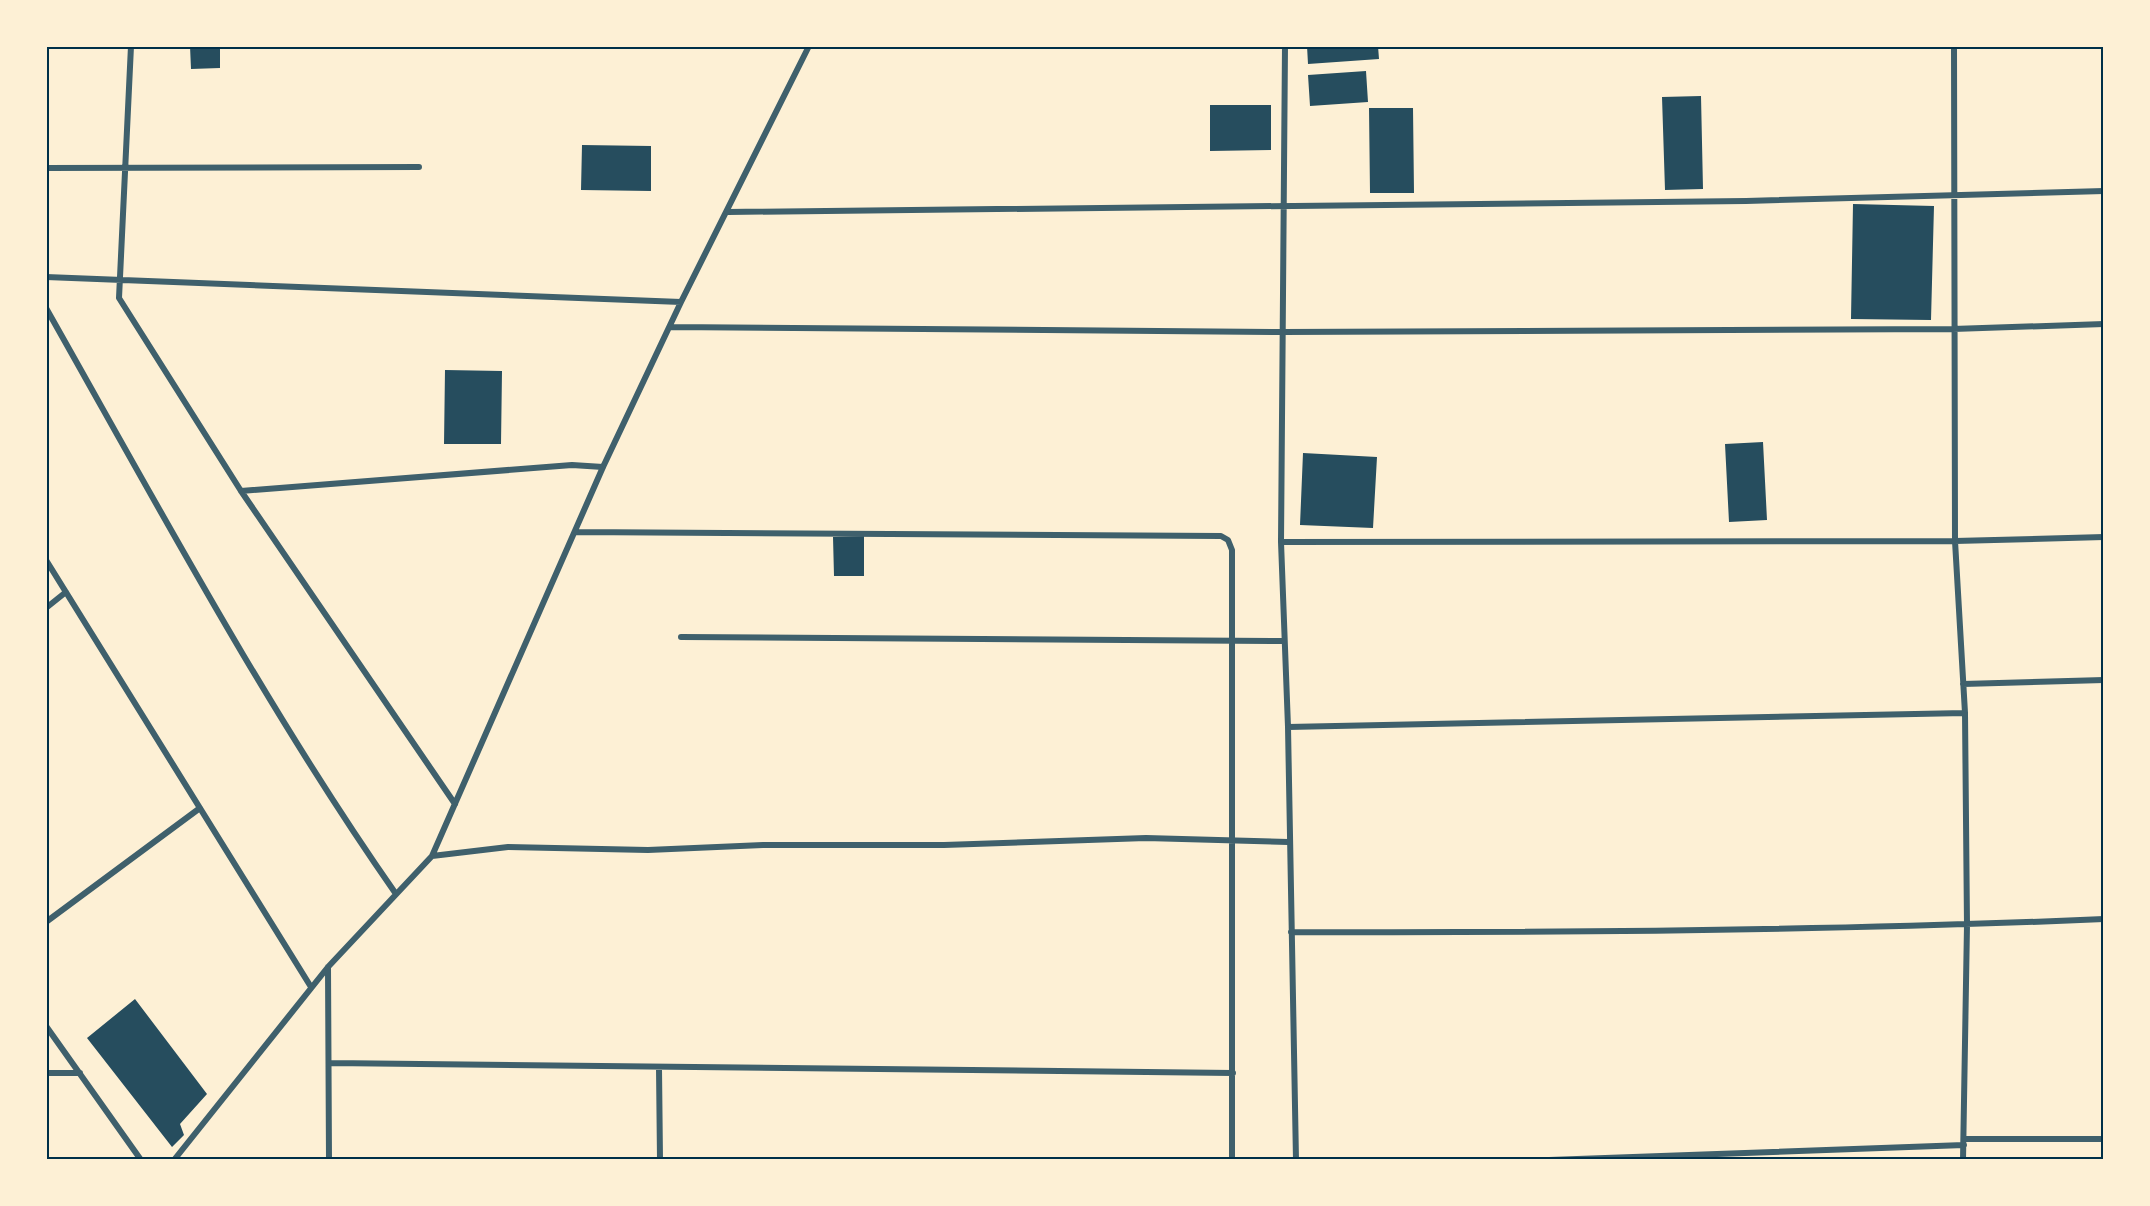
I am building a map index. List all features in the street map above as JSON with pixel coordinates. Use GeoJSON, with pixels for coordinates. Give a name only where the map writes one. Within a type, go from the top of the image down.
{"type":"FeatureCollection","features":[{"type":"Feature","properties":{"kind":"street"},"geometry":{"type":"LineString","coordinates":[[131,46],[118,279],[119,298],[241,491],[456,804]]}},
{"type":"Feature","properties":{"kind":"street"},"geometry":{"type":"LineString","coordinates":[[174,1160],[311,987],[432,856],[603,467],[681,302],[809,46]]}},
{"type":"Feature","properties":{"kind":"street"},"geometry":{"type":"LineString","coordinates":[[1286,46],[1281,542],[1288,727],[1288,842],[1296,1160]]}},
{"type":"Feature","properties":{"kind":"street"},"geometry":{"type":"LineString","coordinates":[[1954,46],[1955,541],[1965,713],[1967,925],[1963,1160]]}},
{"type":"Feature","properties":{"kind":"street"},"geometry":{"type":"LineString","coordinates":[[46,168],[419,167]]}},
{"type":"Feature","properties":{"kind":"street"},"geometry":{"type":"LineString","coordinates":[[728,212],[1746,201],[2103,191]]}},
{"type":"Feature","properties":{"kind":"street"},"geometry":{"type":"LineString","coordinates":[[46,277],[681,302]]}},
{"type":"Feature","properties":{"kind":"street"},"geometry":{"type":"LineString","coordinates":[[46,308],[179,543],[336,809],[396,894]]}},
{"type":"Feature","properties":{"kind":"street"},"geometry":{"type":"LineString","coordinates":[[670,327],[1283,332],[1953,329],[2103,324]]}},
{"type":"Feature","properties":{"kind":"street"},"geometry":{"type":"LineString","coordinates":[[241,491],[572,465],[603,467]]}},
{"type":"Feature","properties":{"kind":"street"},"geometry":{"type":"LineString","coordinates":[[576,531],[1221,536],[1228,540],[1232,550],[1232,1160]]}},
{"type":"Feature","properties":{"kind":"street"},"geometry":{"type":"LineString","coordinates":[[1281,542],[1955,541],[2103,537]]}},
{"type":"Feature","properties":{"kind":"street"},"geometry":{"type":"LineString","coordinates":[[46,560],[311,987]]}},
{"type":"Feature","properties":{"kind":"street"},"geometry":{"type":"LineString","coordinates":[[46,608],[66,592]]}},
{"type":"Feature","properties":{"kind":"street"},"geometry":{"type":"LineString","coordinates":[[681,637],[1284,641]]}},
{"type":"Feature","properties":{"kind":"street"},"geometry":{"type":"LineString","coordinates":[[1963,684],[2103,680]]}},
{"type":"Feature","properties":{"kind":"street"},"geometry":{"type":"LineString","coordinates":[[1288,727],[1965,713]]}},
{"type":"Feature","properties":{"kind":"street"},"geometry":{"type":"LineString","coordinates":[[46,922],[200,808]]}},
{"type":"Feature","properties":{"kind":"street"},"geometry":{"type":"LineString","coordinates":[[432,856],[508,847],[648,850],[763,845],[944,844],[1146,838],[1288,842]]}},
{"type":"Feature","properties":{"kind":"street"},"geometry":{"type":"LineString","coordinates":[[1290,932],[1617,933],[1967,925],[2103,919]]}},
{"type":"Feature","properties":{"kind":"street"},"geometry":{"type":"LineString","coordinates":[[328,967],[329,1160]]}},
{"type":"Feature","properties":{"kind":"street"},"geometry":{"type":"LineString","coordinates":[[46,1026],[141,1160]]}},
{"type":"Feature","properties":{"kind":"street"},"geometry":{"type":"LineString","coordinates":[[330,1063],[1233,1073]]}},
{"type":"Feature","properties":{"kind":"street"},"geometry":{"type":"LineString","coordinates":[[659,1068],[660,1160]]}},
{"type":"Feature","properties":{"kind":"street"},"geometry":{"type":"LineString","coordinates":[[46,1073],[80,1073]]}},
{"type":"Feature","properties":{"kind":"street"},"geometry":{"type":"LineString","coordinates":[[1549,1160],[2103,1138]]}},
{"type":"Feature","properties":{"kind":"street"},"geometry":{"type":"LineString","coordinates":[[321,1160],[329,1151]]}},
{"type":"Feature","properties":{"kind":"building"},"geometry":{"type":"Polygon","coordinates":[[[190,46],[220,46],[220,68],[191,69],[190,46]]]}},
{"type":"Feature","properties":{"kind":"building"},"geometry":{"type":"Polygon","coordinates":[[[1307,46],[1378,46],[1379,59],[1308,64],[1307,46]]]}},
{"type":"Feature","properties":{"kind":"building"},"geometry":{"type":"Polygon","coordinates":[[[1366,71],[1368,102],[1310,106],[1308,75],[1366,71]]]}},
{"type":"Feature","properties":{"kind":"building"},"geometry":{"type":"Polygon","coordinates":[[[1701,96],[1703,189],[1665,190],[1662,97],[1701,96]]]}},
{"type":"Feature","properties":{"kind":"building"},"geometry":{"type":"Polygon","coordinates":[[[1210,105],[1271,105],[1271,150],[1210,151],[1210,105]]]}},
{"type":"Feature","properties":{"kind":"building"},"geometry":{"type":"Polygon","coordinates":[[[1369,108],[1413,108],[1414,193],[1370,193],[1369,108]]]}},
{"type":"Feature","properties":{"kind":"building"},"geometry":{"type":"Polygon","coordinates":[[[582,145],[651,146],[651,191],[581,190],[582,145]]]}},
{"type":"Feature","properties":{"kind":"building"},"geometry":{"type":"Polygon","coordinates":[[[1853,204],[1934,206],[1931,320],[1851,319],[1853,204]]]}},
{"type":"Feature","properties":{"kind":"building"},"geometry":{"type":"Polygon","coordinates":[[[445,370],[502,371],[501,444],[444,444],[445,370]]]}},
{"type":"Feature","properties":{"kind":"building"},"geometry":{"type":"Polygon","coordinates":[[[1763,442],[1767,520],[1729,522],[1725,444],[1763,442]]]}},
{"type":"Feature","properties":{"kind":"building"},"geometry":{"type":"Polygon","coordinates":[[[1303,453],[1377,457],[1373,528],[1300,525],[1303,453]]]}},
{"type":"Feature","properties":{"kind":"building"},"geometry":{"type":"Polygon","coordinates":[[[864,536],[864,576],[834,576],[833,537],[864,536]]]}},
{"type":"Feature","properties":{"kind":"building"},"geometry":{"type":"Polygon","coordinates":[[[135,999],[207,1094],[180,1124],[184,1135],[172,1147],[87,1038],[135,999]]]}}]}
